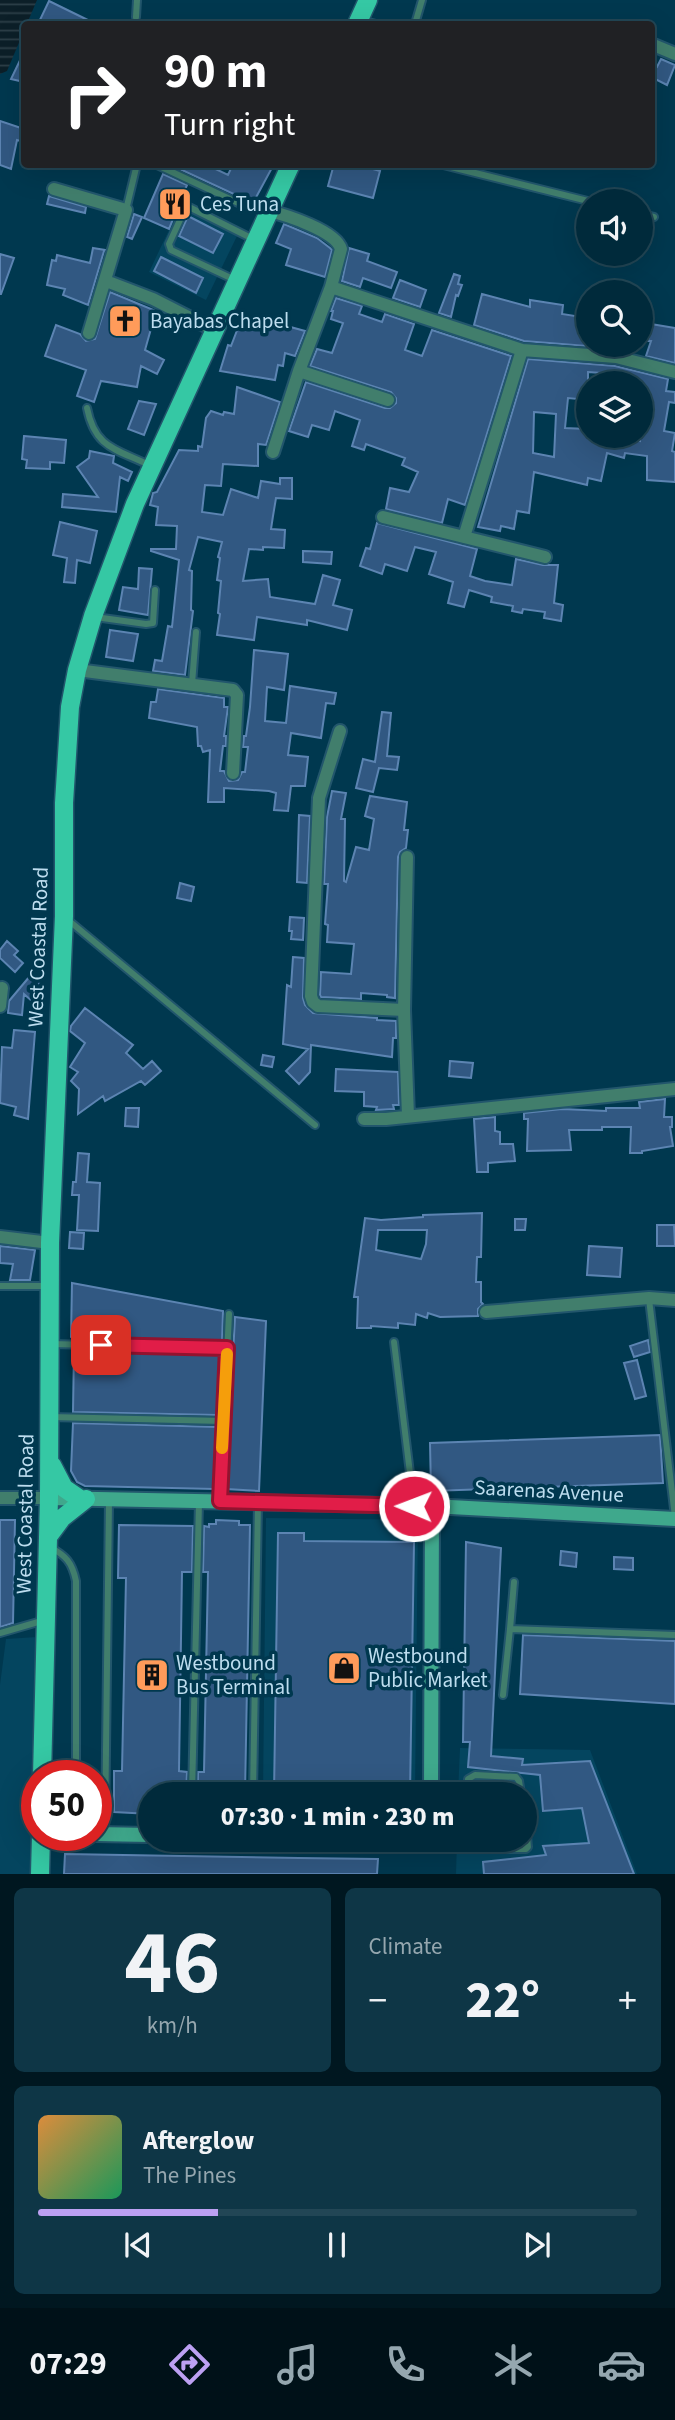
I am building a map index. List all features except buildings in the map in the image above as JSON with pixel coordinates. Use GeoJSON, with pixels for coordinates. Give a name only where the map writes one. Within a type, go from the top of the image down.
{"type":"FeatureCollection","features":[{"type":"Feature","properties":{"kind":"main road"},"geometry":{"type":"LineString","coordinates":[[364,21],[368,0]]}},
{"type":"Feature","properties":{"kind":"main road","name":"West Coastal Road"},"geometry":{"type":"LineString","coordinates":[[42,1760],[49,1499],[50,1243],[64,916],[67,738],[77,670],[93,616],[151,466],[289,168]]}},
{"type":"Feature","properties":{"kind":"main road"},"geometry":{"type":"LineString","coordinates":[[48,1542],[62,1518],[83,1499],[64,1488],[49,1458]]}},
{"type":"Feature","properties":{"kind":"main road","name":"Saarenas Avenue"},"geometry":{"type":"LineString","coordinates":[[49,1499],[432,1506],[675,1519]]}},
{"type":"Feature","properties":{"kind":"main road"},"geometry":{"type":"LineString","coordinates":[[431,1782],[432,1506]]}},
{"type":"Feature","properties":{"kind":"main road"},"geometry":{"type":"LineString","coordinates":[[112,1834],[138,1835]]}},
{"type":"Feature","properties":{"kind":"main road"},"geometry":{"type":"LineString","coordinates":[[40,1874],[41,1851]]}},
{"type":"Feature","properties":{"kind":"street"},"geometry":{"type":"LineString","coordinates":[[655,46],[675,54]]}},
{"type":"Feature","properties":{"kind":"street"},"geometry":{"type":"LineString","coordinates":[[54,188],[126,210],[89,333]]}},
{"type":"Feature","properties":{"kind":"street"},"geometry":{"type":"LineString","coordinates":[[269,211],[290,216],[335,240],[340,244],[341,257],[299,371],[273,452]]}},
{"type":"Feature","properties":{"kind":"street"},"geometry":{"type":"LineString","coordinates":[[106,281],[153,299],[214,330]]}},
{"type":"Feature","properties":{"kind":"street"},"geometry":{"type":"LineString","coordinates":[[331,287],[522,350],[616,357],[675,372]]}},
{"type":"Feature","properties":{"kind":"street"},"geometry":{"type":"LineString","coordinates":[[464,537],[522,350]]}},
{"type":"Feature","properties":{"kind":"street"},"geometry":{"type":"LineString","coordinates":[[299,371],[388,400]]}},
{"type":"Feature","properties":{"kind":"street"},"geometry":{"type":"LineString","coordinates":[[383,517],[545,557]]}},
{"type":"Feature","properties":{"kind":"street"},"geometry":{"type":"LineString","coordinates":[[77,670],[233,690],[237,695],[233,773]]}},
{"type":"Feature","properties":{"kind":"street"},"geometry":{"type":"LineString","coordinates":[[340,731],[319,798],[311,996],[313,1003],[318,1006],[404,1010]]}},
{"type":"Feature","properties":{"kind":"street"},"geometry":{"type":"LineString","coordinates":[[407,857],[404,1010],[408,1116]]}},
{"type":"Feature","properties":{"kind":"street"},"geometry":{"type":"LineString","coordinates":[[0,1006],[2,988]]}},
{"type":"Feature","properties":{"kind":"street"},"geometry":{"type":"LineString","coordinates":[[364,1119],[675,1089]]}},
{"type":"Feature","properties":{"kind":"street"},"geometry":{"type":"LineString","coordinates":[[0,1237],[50,1243]]}},
{"type":"Feature","properties":{"kind":"street"},"geometry":{"type":"LineString","coordinates":[[486,1312],[649,1298],[675,1300]]}},
{"type":"Feature","properties":{"kind":"street","name":"Saarenas Avenue"},"geometry":{"type":"LineString","coordinates":[[0,1498],[49,1499]]}},
{"type":"Feature","properties":{"kind":"lane"},"geometry":{"type":"LineString","coordinates":[[136,17],[137,0]]}},
{"type":"Feature","properties":{"kind":"lane"},"geometry":{"type":"LineString","coordinates":[[416,21],[422,0]]}},
{"type":"Feature","properties":{"kind":"lane"},"geometry":{"type":"LineString","coordinates":[[126,210],[136,168]]}},
{"type":"Feature","properties":{"kind":"lane"},"geometry":{"type":"LineString","coordinates":[[163,168],[249,208],[269,211]]}},
{"type":"Feature","properties":{"kind":"lane"},"geometry":{"type":"LineString","coordinates":[[455,168],[576,198]]}},
{"type":"Feature","properties":{"kind":"lane"},"geometry":{"type":"LineString","coordinates":[[237,281],[171,250],[169,244],[185,208],[189,207],[256,240]]}},
{"type":"Feature","properties":{"kind":"lane"},"geometry":{"type":"LineString","coordinates":[[87,408],[91,425],[100,439],[151,466]]}},
{"type":"Feature","properties":{"kind":"lane"},"geometry":{"type":"LineString","coordinates":[[93,616],[153,623],[155,590]]}},
{"type":"Feature","properties":{"kind":"lane"},"geometry":{"type":"LineString","coordinates":[[192,684],[196,632]]}},
{"type":"Feature","properties":{"kind":"lane"},"geometry":{"type":"LineString","coordinates":[[64,916],[315,1125]]}},
{"type":"Feature","properties":{"kind":"lane"},"geometry":{"type":"LineString","coordinates":[[0,1286],[50,1286]]}},
{"type":"Feature","properties":{"kind":"lane"},"geometry":{"type":"LineString","coordinates":[[649,1298],[675,1519]]}},
{"type":"Feature","properties":{"kind":"lane"},"geometry":{"type":"LineString","coordinates":[[220,1501],[229,1314]]}},
{"type":"Feature","properties":{"kind":"lane"},"geometry":{"type":"LineString","coordinates":[[394,1342],[414,1506]]}},
{"type":"Feature","properties":{"kind":"lane"},"geometry":{"type":"LineString","coordinates":[[50,1344],[227,1348]]}},
{"type":"Feature","properties":{"kind":"lane"},"geometry":{"type":"LineString","coordinates":[[50,1417],[223,1421]]}},
{"type":"Feature","properties":{"kind":"lane"},"geometry":{"type":"LineString","coordinates":[[103,1760],[109,1500]]}},
{"type":"Feature","properties":{"kind":"lane"},"geometry":{"type":"LineString","coordinates":[[192,1782],[199,1500]]}},
{"type":"Feature","properties":{"kind":"lane"},"geometry":{"type":"LineString","coordinates":[[253,1782],[258,1503]]}},
{"type":"Feature","properties":{"kind":"lane"},"geometry":{"type":"LineString","coordinates":[[48,1542],[72,1565],[76,1581],[75,1760]]}},
{"type":"Feature","properties":{"kind":"lane"},"geometry":{"type":"LineString","coordinates":[[503,1695],[514,1582]]}},
{"type":"Feature","properties":{"kind":"lane"},"geometry":{"type":"LineString","coordinates":[[0,1633],[46,1620]]}},
{"type":"Feature","properties":{"kind":"lane"},"geometry":{"type":"LineString","coordinates":[[510,1629],[675,1635]]}},
{"type":"Feature","properties":{"kind":"lane"},"geometry":{"type":"LineString","coordinates":[[468,1782],[475,1774],[516,1777],[519,1782]]}},
{"type":"Feature","properties":{"kind":"shaded area"},"geometry":{"type":"Polygon","coordinates":[[[0,0],[37,0],[28,21],[21,21],[21,38],[7,71],[0,74],[0,0]]]}},
{"type":"Feature","properties":{"kind":"shaded area"},"geometry":{"type":"Polygon","coordinates":[[[180,207],[237,236],[206,300],[149,272],[180,207]]]}},
{"type":"Feature","properties":{"kind":"shaded area","name":"Westbound Public Market"},"geometry":{"type":"Polygon","coordinates":[[[266,1518],[418,1520],[415,1782],[263,1782],[266,1518]]]}},
{"type":"Feature","properties":{"kind":"shaded area"},"geometry":{"type":"Polygon","coordinates":[[[37,1637],[35,1760],[21,1760],[21,1851],[34,1851],[34,1874],[0,1874],[0,1685],[6,1639],[37,1637]]]}},
{"type":"Feature","properties":{"kind":"shaded area"},"geometry":{"type":"Polygon","coordinates":[[[460,1748],[590,1750],[637,1874],[456,1874],[457,1852],[537,1852],[537,1782],[459,1782],[460,1748]]]}},
{"type":"Feature","properties":{"kind":"slow traffic"},"geometry":{"type":"LineString","coordinates":[[222,1448],[227,1354]]}},
{"type":"Feature","properties":{"kind":"place","name":"Ces Tuna"},"geometry":{"type":"Point","coordinates":[175,204]}},
{"type":"Feature","properties":{"kind":"place","name":"Bayabas Chapel"},"geometry":{"type":"Point","coordinates":[125,321]}},
{"type":"Feature","properties":{"kind":"place","name":"Westbound Public Market"},"geometry":{"type":"Point","coordinates":[344,1668]}},
{"type":"Feature","properties":{"kind":"place","name":"Westbound Bus Terminal"},"geometry":{"type":"Point","coordinates":[152,1675]}},
{"type":"Feature","properties":{"kind":"route"},"geometry":{"type":"LineString","coordinates":[[101,1345],[227,1348],[220,1501],[414,1506]]}}]}
